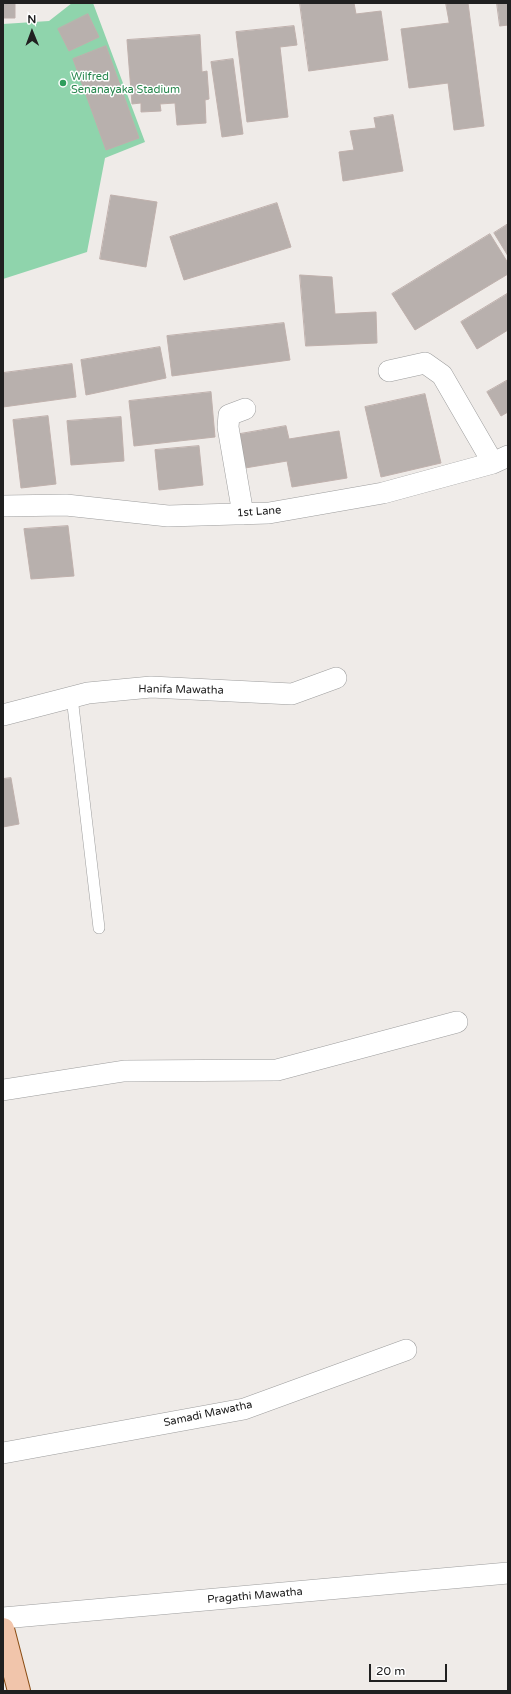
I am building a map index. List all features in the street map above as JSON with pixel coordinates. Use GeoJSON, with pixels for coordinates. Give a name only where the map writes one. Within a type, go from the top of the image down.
{"type":"FeatureCollection","features":[{"type":"Feature","properties":{"kind":"main road"},"geometry":{"type":"LineString","coordinates":[[3,1629],[19,1691]]}},
{"type":"Feature","properties":{"kind":"street"},"geometry":{"type":"LineString","coordinates":[[389,371],[425,363],[442,375],[501,460]]}},
{"type":"Feature","properties":{"kind":"street"},"geometry":{"type":"LineString","coordinates":[[243,514],[228,427],[229,415],[245,408]]}},
{"type":"Feature","properties":{"kind":"street","name":"1st Lane"},"geometry":{"type":"LineString","coordinates":[[3,506],[66,505],[168,516],[269,514],[383,493],[501,460]]}},
{"type":"Feature","properties":{"kind":"street","name":"Hanifa Mawatha"},"geometry":{"type":"LineString","coordinates":[[3,715],[88,693],[151,687],[292,694],[336,678]]}},
{"type":"Feature","properties":{"kind":"street"},"geometry":{"type":"LineString","coordinates":[[3,1090],[124,1071],[278,1070],[457,1022]]}},
{"type":"Feature","properties":{"kind":"street","name":"Samadi Mawatha"},"geometry":{"type":"LineString","coordinates":[[3,1454],[244,1409],[406,1350]]}},
{"type":"Feature","properties":{"kind":"street","name":"Pragathi Mawatha"},"geometry":{"type":"LineString","coordinates":[[3,1618],[508,1573]]}},
{"type":"Feature","properties":{"kind":"lane"},"geometry":{"type":"LineString","coordinates":[[72,697],[99,928]]}},
{"type":"Feature","properties":{"kind":"green space","name":"Wilfred Senanayaka Stadium"},"geometry":{"type":"Polygon","coordinates":[[[72,3],[93,3],[145,142],[105,158],[87,252],[3,279],[3,24],[49,21],[72,3]]]}},
{"type":"Feature","properties":{"kind":"building"},"geometry":{"type":"Polygon","coordinates":[[[3,3],[15,3],[15,18],[3,18],[3,3]]]}},
{"type":"Feature","properties":{"kind":"building"},"geometry":{"type":"Polygon","coordinates":[[[300,3],[354,3],[356,14],[381,11],[388,60],[309,71],[300,3]]]}},
{"type":"Feature","properties":{"kind":"building"},"geometry":{"type":"Polygon","coordinates":[[[446,3],[468,3],[484,126],[454,130],[448,83],[409,88],[401,29],[449,23],[446,3]]]}},
{"type":"Feature","properties":{"kind":"building"},"geometry":{"type":"Polygon","coordinates":[[[497,3],[508,3],[508,25],[500,26],[497,3]]]}},
{"type":"Feature","properties":{"kind":"building"},"geometry":{"type":"Polygon","coordinates":[[[88,14],[99,37],[69,51],[58,29],[88,14]]]}},
{"type":"Feature","properties":{"kind":"building"},"geometry":{"type":"Polygon","coordinates":[[[294,26],[297,45],[280,47],[288,117],[247,122],[236,32],[294,26]]]}},
{"type":"Feature","properties":{"kind":"building"},"geometry":{"type":"Polygon","coordinates":[[[200,35],[202,72],[207,71],[209,99],[205,100],[206,123],[177,125],[175,103],[160,104],[161,111],[141,112],[141,103],[132,104],[127,40],[200,35]]]}},
{"type":"Feature","properties":{"kind":"building"},"geometry":{"type":"Polygon","coordinates":[[[106,46],[139,138],[106,150],[73,59],[106,46]]]}},
{"type":"Feature","properties":{"kind":"building"},"geometry":{"type":"Polygon","coordinates":[[[233,59],[243,134],[222,137],[211,62],[233,59]]]}},
{"type":"Feature","properties":{"kind":"building"},"geometry":{"type":"Polygon","coordinates":[[[393,115],[403,171],[343,181],[339,152],[354,150],[350,131],[376,128],[374,118],[393,115]]]}},
{"type":"Feature","properties":{"kind":"building"},"geometry":{"type":"Polygon","coordinates":[[[111,195],[157,202],[146,267],[100,259],[111,195]]]}},
{"type":"Feature","properties":{"kind":"building"},"geometry":{"type":"Polygon","coordinates":[[[277,203],[291,247],[184,280],[170,237],[277,203]]]}},
{"type":"Feature","properties":{"kind":"building"},"geometry":{"type":"Polygon","coordinates":[[[508,224],[508,256],[494,233],[508,224]]]}},
{"type":"Feature","properties":{"kind":"building"},"geometry":{"type":"Polygon","coordinates":[[[490,234],[508,263],[508,274],[415,330],[392,294],[490,234]]]}},
{"type":"Feature","properties":{"kind":"building"},"geometry":{"type":"Polygon","coordinates":[[[300,275],[332,277],[335,314],[376,312],[377,343],[306,346],[300,275]]]}},
{"type":"Feature","properties":{"kind":"building"},"geometry":{"type":"Polygon","coordinates":[[[507,294],[508,330],[477,349],[461,322],[507,294]]]}},
{"type":"Feature","properties":{"kind":"building"},"geometry":{"type":"Polygon","coordinates":[[[284,323],[290,360],[172,376],[167,336],[284,323]]]}},
{"type":"Feature","properties":{"kind":"building"},"geometry":{"type":"Polygon","coordinates":[[[160,347],[166,378],[86,395],[81,360],[160,347]]]}},
{"type":"Feature","properties":{"kind":"building"},"geometry":{"type":"Polygon","coordinates":[[[72,364],[76,397],[3,407],[3,373],[72,364]]]}},
{"type":"Feature","properties":{"kind":"building"},"geometry":{"type":"Polygon","coordinates":[[[508,380],[508,412],[501,416],[487,392],[508,380]]]}},
{"type":"Feature","properties":{"kind":"building"},"geometry":{"type":"Polygon","coordinates":[[[211,392],[215,437],[134,446],[129,401],[211,392]]]}},
{"type":"Feature","properties":{"kind":"building"},"geometry":{"type":"Polygon","coordinates":[[[425,394],[441,463],[381,477],[365,407],[425,394]]]}},
{"type":"Feature","properties":{"kind":"building"},"geometry":{"type":"Polygon","coordinates":[[[48,416],[56,484],[21,488],[13,420],[48,416]]]}},
{"type":"Feature","properties":{"kind":"building"},"geometry":{"type":"Polygon","coordinates":[[[121,417],[124,461],[71,465],[67,421],[121,417]]]}},
{"type":"Feature","properties":{"kind":"building"},"geometry":{"type":"Polygon","coordinates":[[[286,426],[289,439],[339,431],[347,478],[292,487],[287,461],[245,468],[240,434],[286,426]]]}},
{"type":"Feature","properties":{"kind":"building"},"geometry":{"type":"Polygon","coordinates":[[[199,446],[203,485],[159,490],[155,450],[199,446]]]}},
{"type":"Feature","properties":{"kind":"building"},"geometry":{"type":"Polygon","coordinates":[[[68,526],[74,576],[31,579],[24,529],[68,526]]]}},
{"type":"Feature","properties":{"kind":"building"},"geometry":{"type":"Polygon","coordinates":[[[11,778],[19,824],[3,827],[3,779],[11,778]]]}},
{"type":"Feature","properties":{"kind":"place","name":"Wilfred Senanayaka Stadium"},"geometry":{"type":"Point","coordinates":[63,83]}}]}
